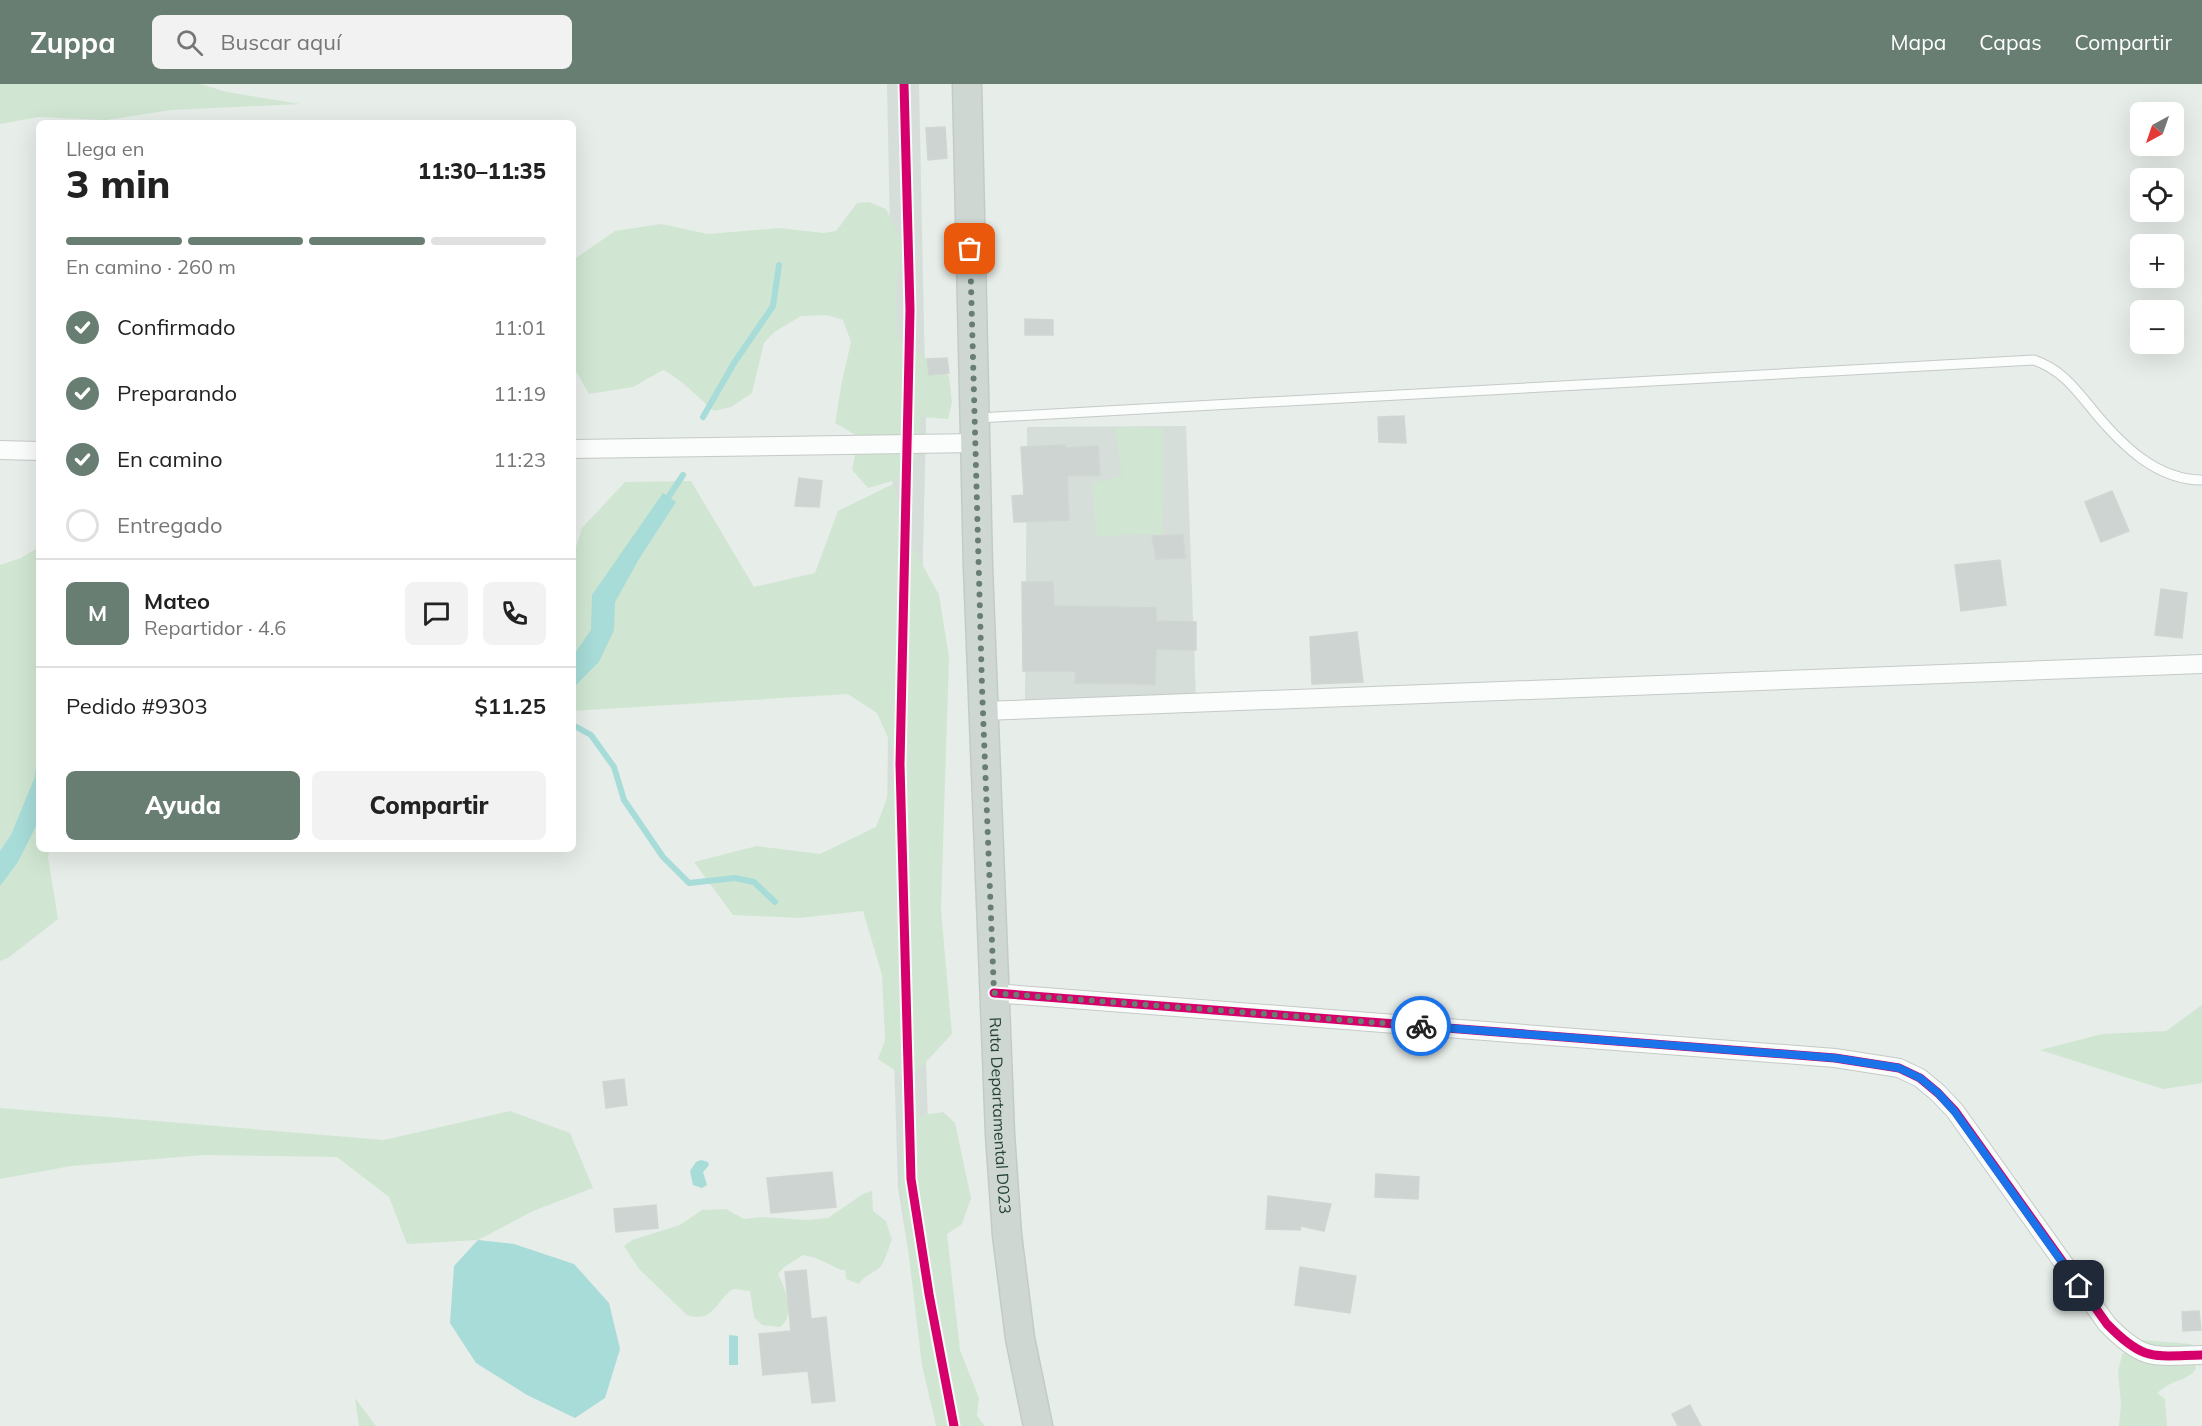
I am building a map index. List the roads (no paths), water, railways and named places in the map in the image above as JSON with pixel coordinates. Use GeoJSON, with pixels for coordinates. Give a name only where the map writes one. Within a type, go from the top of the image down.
{"type":"FeatureCollection","features":[{"type":"Feature","properties":{"kind":"main road","name":"Ruta Departamental D023"},"geometry":{"type":"LineString","coordinates":[[967,84],[983,711],[1000,1134],[1007,1235],[1020,1338],[1038,1426]]}},
{"type":"Feature","properties":{"kind":"street"},"geometry":{"type":"LineString","coordinates":[[576,449],[976,431]]}},
{"type":"Feature","properties":{"kind":"street"},"geometry":{"type":"LineString","coordinates":[[0,450],[36,451]]}},
{"type":"Feature","properties":{"kind":"street"},"geometry":{"type":"LineString","coordinates":[[983,711],[2202,664]]}},
{"type":"Feature","properties":{"kind":"street"},"geometry":{"type":"LineString","coordinates":[[994,993],[1835,1058],[1899,1068],[1920,1078],[1955,1112],[2107,1324],[2124,1341],[2150,1356],[2202,1355]]}},
{"type":"Feature","properties":{"kind":"lane"},"geometry":{"type":"LineString","coordinates":[[976,431],[2034,360],[2049,365],[2063,375],[2116,437],[2136,456],[2172,475],[2202,480]]}},
{"type":"Feature","properties":{"kind":"water"},"geometry":{"type":"Polygon","coordinates":[[[663,493],[676,502],[639,559],[615,602],[614,630],[599,662],[576,685],[576,652],[591,630],[592,595],[663,493]]]}},
{"type":"Feature","properties":{"kind":"water"},"geometry":{"type":"Polygon","coordinates":[[[36,770],[36,826],[18,862],[0,886],[0,851],[11,835],[36,770]]]}},
{"type":"Feature","properties":{"kind":"water"},"geometry":{"type":"Polygon","coordinates":[[[701,1160],[708,1162],[709,1165],[703,1172],[707,1185],[702,1188],[693,1185],[690,1171],[696,1162],[701,1160]]]}},
{"type":"Feature","properties":{"kind":"water"},"geometry":{"type":"Polygon","coordinates":[[[478,1240],[514,1244],[574,1264],[609,1303],[620,1349],[605,1398],[575,1418],[527,1395],[476,1363],[450,1323],[454,1266],[478,1240]]]}},
{"type":"Feature","properties":{"kind":"water"},"geometry":{"type":"Polygon","coordinates":[[[729,1335],[738,1336],[738,1365],[729,1365],[729,1335]]]}},
{"type":"Feature","properties":{"kind":"waterway"},"geometry":{"type":"LineString","coordinates":[[703,417],[734,363],[773,306],[779,265]]}},
{"type":"Feature","properties":{"kind":"waterway"},"geometry":{"type":"LineString","coordinates":[[665,502],[683,475]]}},
{"type":"Feature","properties":{"kind":"waterway"},"geometry":{"type":"LineString","coordinates":[[576,727],[591,735],[614,767],[624,800],[663,857],[689,883],[735,878],[754,882],[775,902]]}}]}
